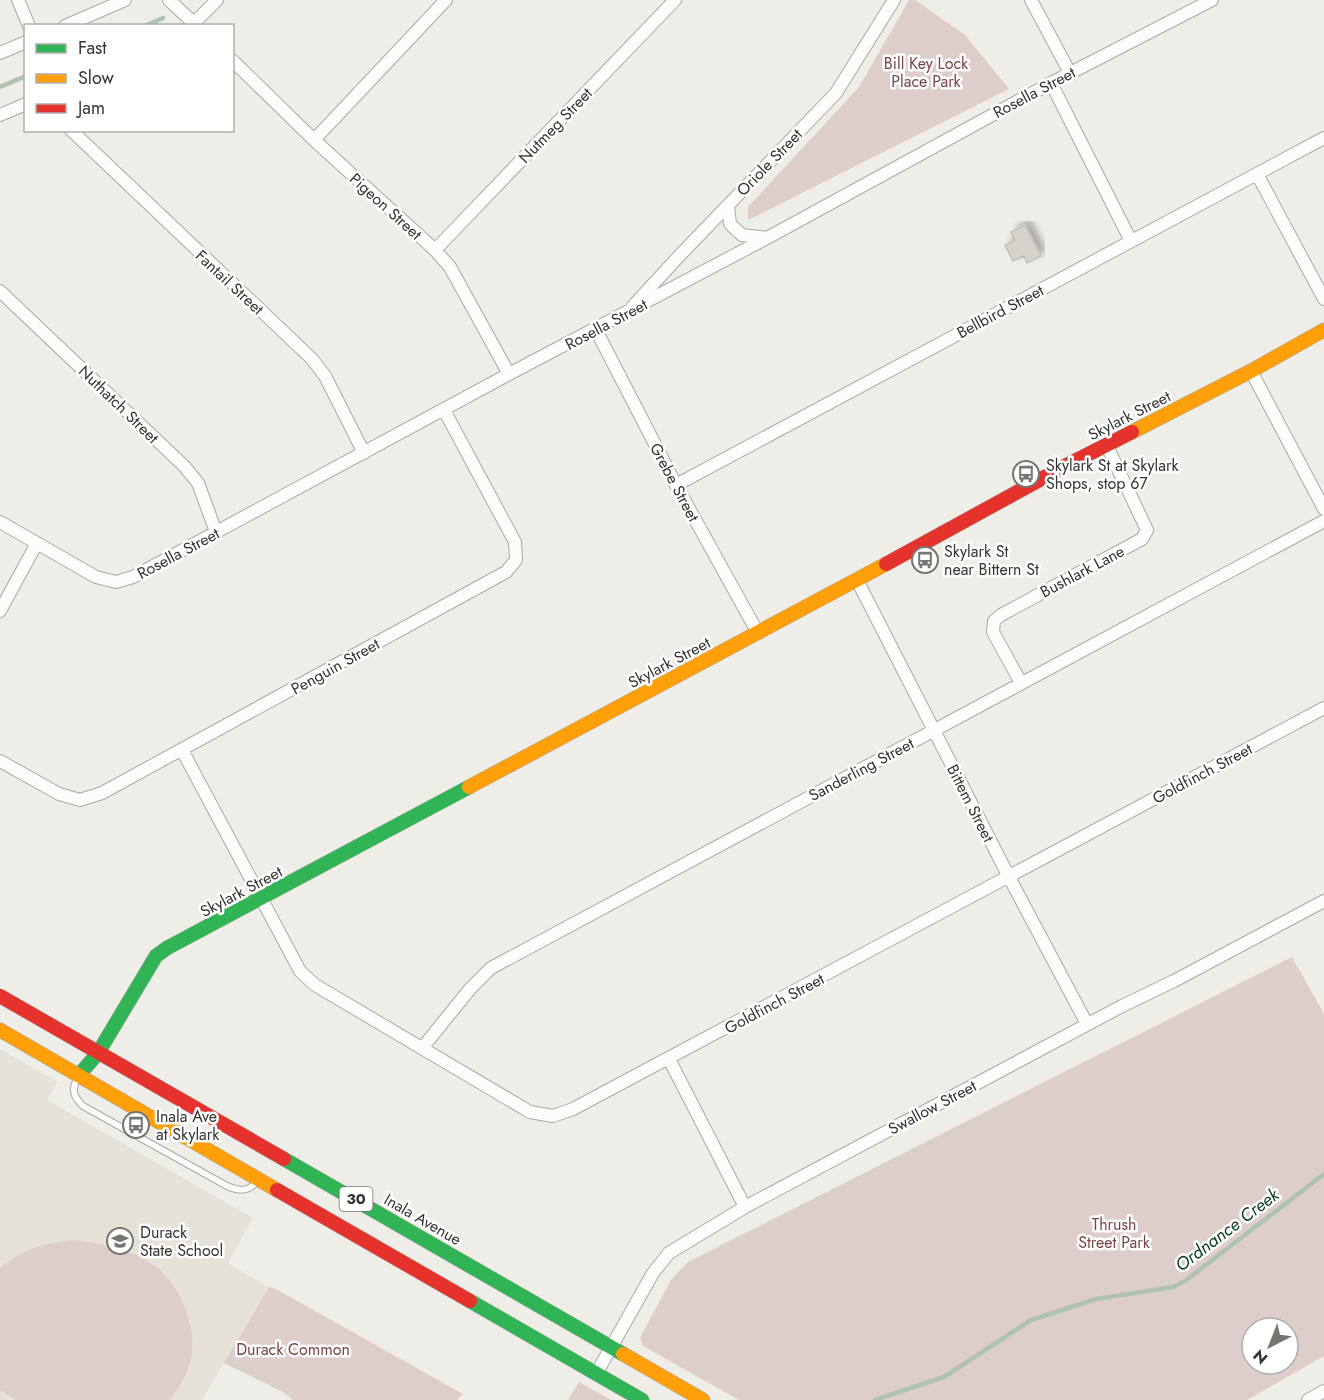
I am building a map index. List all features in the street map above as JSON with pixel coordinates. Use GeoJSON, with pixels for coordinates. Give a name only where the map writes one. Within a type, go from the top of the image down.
{"type":"FeatureCollection","features":[{"type":"Feature","properties":{"kind":"main road","name":"Skylark Street"},"geometry":{"type":"LineString","coordinates":[[79,1075],[98,1053],[156,956],[1063,467],[1251,371],[1324,330]]}},
{"type":"Feature","properties":{"kind":"main road","name":"Inala Avenue"},"geometry":{"type":"LineString","coordinates":[[0,996],[703,1400]]}},
{"type":"Feature","properties":{"kind":"main road","name":"30"},"geometry":{"type":"LineString","coordinates":[[0,1030],[642,1400]]}},
{"type":"Feature","properties":{"kind":"street"},"geometry":{"type":"LineString","coordinates":[[18,0],[28,24]]}},
{"type":"Feature","properties":{"kind":"street"},"geometry":{"type":"LineString","coordinates":[[70,24],[125,0]]}},
{"type":"Feature","properties":{"kind":"street"},"geometry":{"type":"LineString","coordinates":[[169,0],[193,24]]}},
{"type":"Feature","properties":{"kind":"street"},"geometry":{"type":"LineString","coordinates":[[195,24],[217,0]]}},
{"type":"Feature","properties":{"kind":"street"},"geometry":{"type":"LineString","coordinates":[[314,140],[446,0]]}},
{"type":"Feature","properties":{"kind":"street","name":"Nutmeg Street"},"geometry":{"type":"LineString","coordinates":[[435,250],[675,0]]}},
{"type":"Feature","properties":{"kind":"street","name":"Oriole Street"},"geometry":{"type":"LineString","coordinates":[[627,313],[836,93],[894,0]]}},
{"type":"Feature","properties":{"kind":"street"},"geometry":{"type":"LineString","coordinates":[[1031,0],[1070,73]]}},
{"type":"Feature","properties":{"kind":"street","name":"Rosella Street"},"geometry":{"type":"LineString","coordinates":[[0,522],[96,577],[116,582],[133,578],[509,374],[767,238],[1051,82],[1212,0]]}},
{"type":"Feature","properties":{"kind":"street"},"geometry":{"type":"LineString","coordinates":[[0,53],[24,43]]}},
{"type":"Feature","properties":{"kind":"street","name":"Pigeon Street"},"geometry":{"type":"LineString","coordinates":[[234,62],[314,140],[435,250],[450,267],[509,374]]}},
{"type":"Feature","properties":{"kind":"street"},"geometry":{"type":"LineString","coordinates":[[1051,82],[1131,241]]}},
{"type":"Feature","properties":{"kind":"street"},"geometry":{"type":"LineString","coordinates":[[0,115],[24,105]]}},
{"type":"Feature","properties":{"kind":"street","name":"Fantail Street"},"geometry":{"type":"LineString","coordinates":[[72,132],[312,359],[326,376],[364,453]]}},
{"type":"Feature","properties":{"kind":"street","name":"Bellbird Street"},"geometry":{"type":"LineString","coordinates":[[676,485],[1324,138]]}},
{"type":"Feature","properties":{"kind":"street"},"geometry":{"type":"LineString","coordinates":[[1257,174],[1324,299]]}},
{"type":"Feature","properties":{"kind":"street"},"geometry":{"type":"LineString","coordinates":[[728,205],[730,224],[742,235],[767,238]]}},
{"type":"Feature","properties":{"kind":"street","name":"Nuthatch Street"},"geometry":{"type":"LineString","coordinates":[[0,291],[184,466],[198,483],[216,532]]}},
{"type":"Feature","properties":{"kind":"street","name":"Grebe Street"},"geometry":{"type":"LineString","coordinates":[[596,330],[676,485],[758,633]]}},
{"type":"Feature","properties":{"kind":"street"},"geometry":{"type":"LineString","coordinates":[[1251,371],[1324,509]]}},
{"type":"Feature","properties":{"kind":"street","name":"Penguin Street"},"geometry":{"type":"LineString","coordinates":[[0,761],[59,794],[80,800],[102,793],[506,572],[516,560],[515,542],[444,410]]}},
{"type":"Feature","properties":{"kind":"street","name":"Bushlark Lane"},"geometry":{"type":"LineString","coordinates":[[1021,684],[993,632],[994,621],[1001,615],[1142,539],[1147,530],[1107,446]]}},
{"type":"Feature","properties":{"kind":"street","name":"Sanderling Street"},"geometry":{"type":"LineString","coordinates":[[423,1047],[470,989],[491,968],[1324,521]]}},
{"type":"Feature","properties":{"kind":"street"},"geometry":{"type":"LineString","coordinates":[[0,611],[38,543]]}},
{"type":"Feature","properties":{"kind":"street","name":"Bittem Street"},"geometry":{"type":"LineString","coordinates":[[857,580],[1087,1024]]}},
{"type":"Feature","properties":{"kind":"street","name":"Goldfinch Street"},"geometry":{"type":"LineString","coordinates":[[182,750],[300,971],[315,985],[530,1112],[553,1116],[573,1109],[669,1059],[1324,708]]}},
{"type":"Feature","properties":{"kind":"street","name":"Swallow Street"},"geometry":{"type":"LineString","coordinates":[[596,1374],[653,1273],[669,1253],[745,1207],[1087,1024],[1174,981],[1324,901]]}},
{"type":"Feature","properties":{"kind":"street"},"geometry":{"type":"LineString","coordinates":[[669,1059],[745,1207]]}},
{"type":"Feature","properties":{"kind":"street"},"geometry":{"type":"LineString","coordinates":[[1308,1400],[1324,1391]]}},
{"type":"Feature","properties":{"kind":"lane"},"geometry":{"type":"LineString","coordinates":[[79,1075],[73,1087],[74,1097],[83,1106],[227,1186],[239,1191],[252,1187],[260,1180]]}},
{"type":"Feature","properties":{"kind":"shaded area","name":"Durack State School"},"geometry":{"type":"Polygon","coordinates":[[[0,1049],[58,1082],[47,1100],[253,1218],[228,1263],[269,1287],[202,1400],[0,1400],[0,1049]]]}},
{"type":"Feature","properties":{"kind":"green space","name":"Bill Key Lock Place Park"},"geometry":{"type":"Polygon","coordinates":[[[909,0],[915,0],[965,35],[1009,89],[748,220],[748,207],[859,87],[909,0]]]}},
{"type":"Feature","properties":{"kind":"green space","name":"Thrush Street Park"},"geometry":{"type":"Polygon","coordinates":[[[1292,957],[1324,1014],[1324,1356],[1300,1370],[1300,1316],[1240,1316],[1240,1376],[1289,1376],[1247,1400],[739,1400],[643,1346],[640,1338],[671,1280],[688,1262],[1292,957]]]}},
{"type":"Feature","properties":{"kind":"green space"},"geometry":{"type":"Polygon","coordinates":[[[78,1240],[123,1250],[145,1260],[163,1273],[182,1300],[192,1332],[192,1354],[187,1372],[170,1400],[15,1400],[0,1390],[0,1268],[18,1255],[36,1247],[78,1240]]]}},
{"type":"Feature","properties":{"kind":"green space","name":"Durack Common"},"geometry":{"type":"Polygon","coordinates":[[[269,1287],[463,1394],[457,1400],[293,1400],[283,1392],[224,1363],[269,1287]]]}},
{"type":"Feature","properties":{"kind":"green space"},"geometry":{"type":"Polygon","coordinates":[[[579,1382],[611,1400],[568,1400],[579,1382]]]}},
{"type":"Feature","properties":{"kind":"building"},"geometry":{"type":"Polygon","coordinates":[[[1025,225],[1041,256],[1027,263],[1024,256],[1013,261],[1005,245],[1015,240],[1011,232],[1025,225]]]}},
{"type":"Feature","properties":{"kind":"waterway"},"geometry":{"type":"LineString","coordinates":[[150,24],[163,18]]}},
{"type":"Feature","properties":{"kind":"waterway"},"geometry":{"type":"LineString","coordinates":[[0,87],[24,77]]}},
{"type":"Feature","properties":{"kind":"waterway","name":"Ordnance Creek"},"geometry":{"type":"LineString","coordinates":[[875,1400],[944,1377],[1031,1320],[1096,1299],[1173,1287],[1185,1281],[1324,1174]]}},
{"type":"Feature","properties":{"kind":"traffic: fast"},"geometry":{"type":"LineString","coordinates":[[79,1075],[98,1053],[156,956],[167,948],[469,787]]}},
{"type":"Feature","properties":{"kind":"traffic: fast"},"geometry":{"type":"LineString","coordinates":[[284,1159],[623,1354]]}},
{"type":"Feature","properties":{"kind":"traffic: fast"},"geometry":{"type":"LineString","coordinates":[[470,1301],[642,1400]]}},
{"type":"Feature","properties":{"kind":"traffic: slow"},"geometry":{"type":"LineString","coordinates":[[1132,432],[1251,371],[1324,330]]}},
{"type":"Feature","properties":{"kind":"traffic: slow"},"geometry":{"type":"LineString","coordinates":[[469,787],[886,564]]}},
{"type":"Feature","properties":{"kind":"traffic: slow"},"geometry":{"type":"LineString","coordinates":[[0,1030],[277,1190]]}},
{"type":"Feature","properties":{"kind":"traffic: slow"},"geometry":{"type":"LineString","coordinates":[[623,1354],[703,1400]]}},
{"type":"Feature","properties":{"kind":"traffic: jam"},"geometry":{"type":"LineString","coordinates":[[886,564],[1132,432]]}},
{"type":"Feature","properties":{"kind":"traffic: jam"},"geometry":{"type":"LineString","coordinates":[[0,996],[284,1159]]}},
{"type":"Feature","properties":{"kind":"traffic: jam"},"geometry":{"type":"LineString","coordinates":[[277,1190],[470,1301]]}},
{"type":"Feature","properties":{"kind":"place","name":"Skylark St at Skylark Shops, stop 67"},"geometry":{"type":"Point","coordinates":[1026,474]}},
{"type":"Feature","properties":{"kind":"place","name":"Skylark St near Bittern St"},"geometry":{"type":"Point","coordinates":[925,560]}},
{"type":"Feature","properties":{"kind":"place","name":"Inala Ave at Skylark"},"geometry":{"type":"Point","coordinates":[136,1125]}},
{"type":"Feature","properties":{"kind":"place","name":"Durack State School"},"geometry":{"type":"Point","coordinates":[120,1241]}}]}
